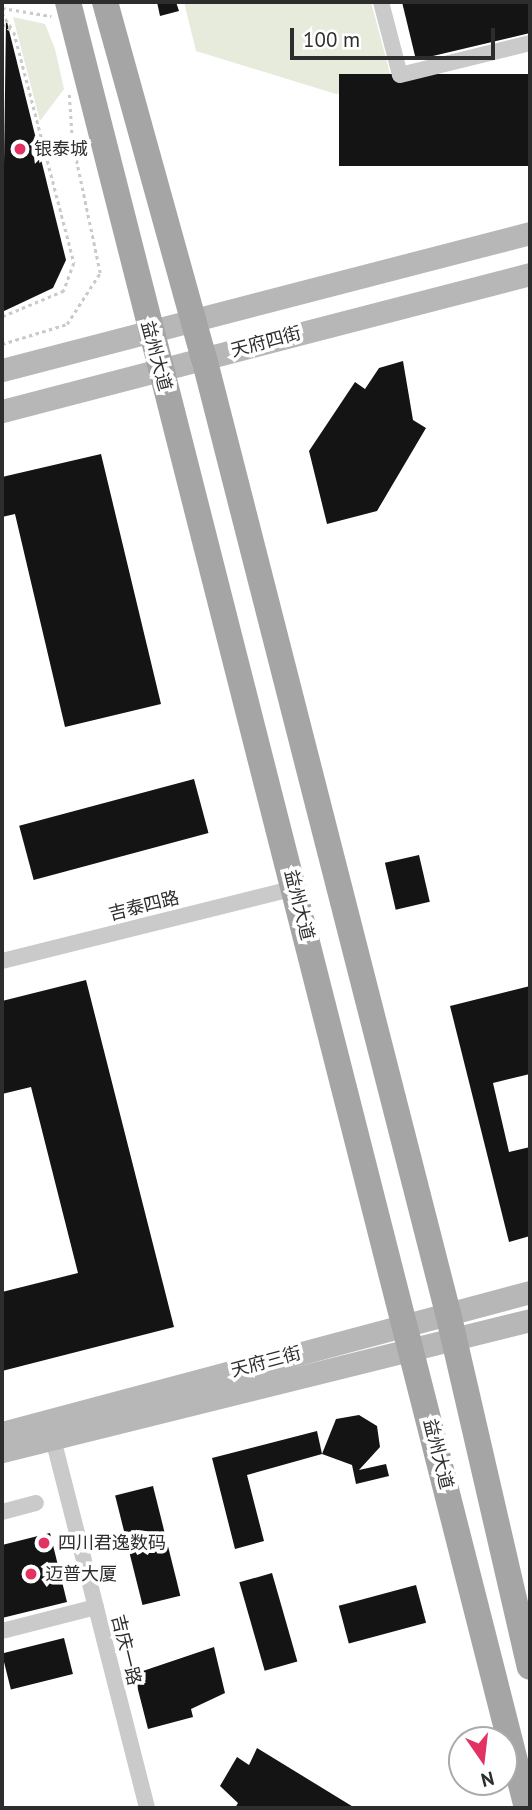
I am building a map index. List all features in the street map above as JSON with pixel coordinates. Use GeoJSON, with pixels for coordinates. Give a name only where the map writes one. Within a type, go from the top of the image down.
{"type":"FeatureCollection","features":[{"type":"Feature","properties":{"kind":"main road"},"geometry":{"type":"LineString","coordinates":[[105,2],[204,358],[455,1340],[530,1667]]}},
{"type":"Feature","properties":{"kind":"main road","name":"益州大道"},"geometry":{"type":"LineString","coordinates":[[56,9],[160,370],[295,888],[527,1808]]}},
{"type":"Feature","properties":{"kind":"street"},"geometry":{"type":"LineString","coordinates":[[381,2],[400,75],[530,43]]}},
{"type":"Feature","properties":{"kind":"street"},"geometry":{"type":"LineString","coordinates":[[2,370],[530,233]]}},
{"type":"Feature","properties":{"kind":"street","name":"天府四街"},"geometry":{"type":"LineString","coordinates":[[2,411],[530,274]]}},
{"type":"Feature","properties":{"kind":"street","name":"吉泰四路"},"geometry":{"type":"LineString","coordinates":[[2,961],[295,888]]}},
{"type":"Feature","properties":{"kind":"street","name":"天府三街"},"geometry":{"type":"LineString","coordinates":[[2,1451],[50,1429],[404,1324],[530,1292]]}},
{"type":"Feature","properties":{"kind":"street","name":"天府三街"},"geometry":{"type":"LineString","coordinates":[[2,1433],[50,1429],[412,1351],[530,1320]]}},
{"type":"Feature","properties":{"kind":"street","name":"吉庆一路"},"geometry":{"type":"LineString","coordinates":[[50,1429],[147,1808]]}},
{"type":"Feature","properties":{"kind":"street"},"geometry":{"type":"LineString","coordinates":[[2,1512],[36,1503]]}},
{"type":"Feature","properties":{"kind":"street"},"geometry":{"type":"LineString","coordinates":[[2,1631],[96,1607]]}},
{"type":"Feature","properties":{"kind":"path"},"geometry":{"type":"LineString","coordinates":[[2,317],[64,291],[74,263],[14,32],[2,10],[56,9],[54,28]]}},
{"type":"Feature","properties":{"kind":"path"},"geometry":{"type":"LineString","coordinates":[[2,24],[14,32]]}},
{"type":"Feature","properties":{"kind":"path"},"geometry":{"type":"LineString","coordinates":[[2,344],[67,324],[100,273],[72,140],[68,82]]}},
{"type":"Feature","properties":{"kind":"green space"},"geometry":{"type":"Polygon","coordinates":[[[184,2],[371,2],[392,81],[336,94],[196,51],[184,2]]]}},
{"type":"Feature","properties":{"kind":"green space"},"geometry":{"type":"Polygon","coordinates":[[[13,17],[45,24],[55,49],[64,89],[40,121],[13,17]]]}},
{"type":"Feature","properties":{"kind":"building"},"geometry":{"type":"Polygon","coordinates":[[[157,2],[176,2],[179,11],[160,16],[157,2]]]}},
{"type":"Feature","properties":{"kind":"building"},"geometry":{"type":"Polygon","coordinates":[[[402,2],[530,2],[530,33],[416,60],[402,2]]]}},
{"type":"Feature","properties":{"kind":"building","name":"银泰城"},"geometry":{"type":"Polygon","coordinates":[[[6,18],[66,260],[53,288],[2,312],[6,18]]]}},
{"type":"Feature","properties":{"kind":"building"},"geometry":{"type":"Polygon","coordinates":[[[339,74],[530,74],[530,166],[339,166],[339,74]]]}},
{"type":"Feature","properties":{"kind":"building"},"geometry":{"type":"Polygon","coordinates":[[[403,361],[413,420],[426,428],[377,511],[327,524],[309,451],[355,382],[365,389],[379,368],[403,361]]]}},
{"type":"Feature","properties":{"kind":"building"},"geometry":{"type":"Polygon","coordinates":[[[101,454],[161,704],[65,727],[15,514],[2,517],[2,477],[101,454]]]}},
{"type":"Feature","properties":{"kind":"building"},"geometry":{"type":"Polygon","coordinates":[[[194,779],[208,833],[34,880],[19,826],[194,779]]]}},
{"type":"Feature","properties":{"kind":"building"},"geometry":{"type":"Polygon","coordinates":[[[419,855],[430,902],[396,910],[385,863],[419,855]]]}},
{"type":"Feature","properties":{"kind":"building"},"geometry":{"type":"Polygon","coordinates":[[[86,980],[174,1327],[2,1371],[2,1292],[78,1273],[31,1087],[2,1094],[2,1001],[86,980]]]}},
{"type":"Feature","properties":{"kind":"building"},"geometry":{"type":"Polygon","coordinates":[[[530,986],[530,1074],[493,1083],[509,1152],[530,1147],[530,1236],[509,1242],[450,1006],[530,986]]]}},
{"type":"Feature","properties":{"kind":"building"},"geometry":{"type":"Polygon","coordinates":[[[359,1415],[377,1426],[380,1447],[359,1470],[386,1464],[389,1476],[356,1484],[352,1465],[322,1454],[336,1419],[359,1415]]]}},
{"type":"Feature","properties":{"kind":"building"},"geometry":{"type":"Polygon","coordinates":[[[317,1431],[322,1454],[247,1475],[264,1541],[235,1549],[212,1458],[317,1431]]]}},
{"type":"Feature","properties":{"kind":"building"},"geometry":{"type":"Polygon","coordinates":[[[153,1486],[180,1596],[142,1605],[115,1495],[153,1486]]]}},
{"type":"Feature","properties":{"kind":"building","name":"迈普大厦"},"geometry":{"type":"Polygon","coordinates":[[[50,1533],[67,1602],[2,1618],[2,1545],[50,1533]]]}},
{"type":"Feature","properties":{"kind":"building"},"geometry":{"type":"Polygon","coordinates":[[[272,1573],[297,1661],[265,1671],[239,1582],[272,1573]]]}},
{"type":"Feature","properties":{"kind":"building"},"geometry":{"type":"Polygon","coordinates":[[[416,1585],[426,1623],[349,1643],[339,1606],[416,1585]]]}},
{"type":"Feature","properties":{"kind":"building"},"geometry":{"type":"Polygon","coordinates":[[[64,1638],[73,1674],[11,1689],[2,1653],[64,1638]]]}},
{"type":"Feature","properties":{"kind":"building"},"geometry":{"type":"Polygon","coordinates":[[[214,1647],[225,1693],[191,1709],[193,1717],[148,1729],[134,1674],[214,1647]]]}},
{"type":"Feature","properties":{"kind":"building"},"geometry":{"type":"Polygon","coordinates":[[[257,1748],[355,1808],[235,1808],[238,1803],[220,1786],[237,1757],[249,1765],[257,1748]]]}},
{"type":"Feature","properties":{"kind":"place","name":"银泰城"},"geometry":{"type":"Point","coordinates":[20,149]}},
{"type":"Feature","properties":{"kind":"place","name":"四川君逸数码"},"geometry":{"type":"Point","coordinates":[44,1543]}},
{"type":"Feature","properties":{"kind":"place","name":"迈普大厦"},"geometry":{"type":"Point","coordinates":[31,1574]}}]}
